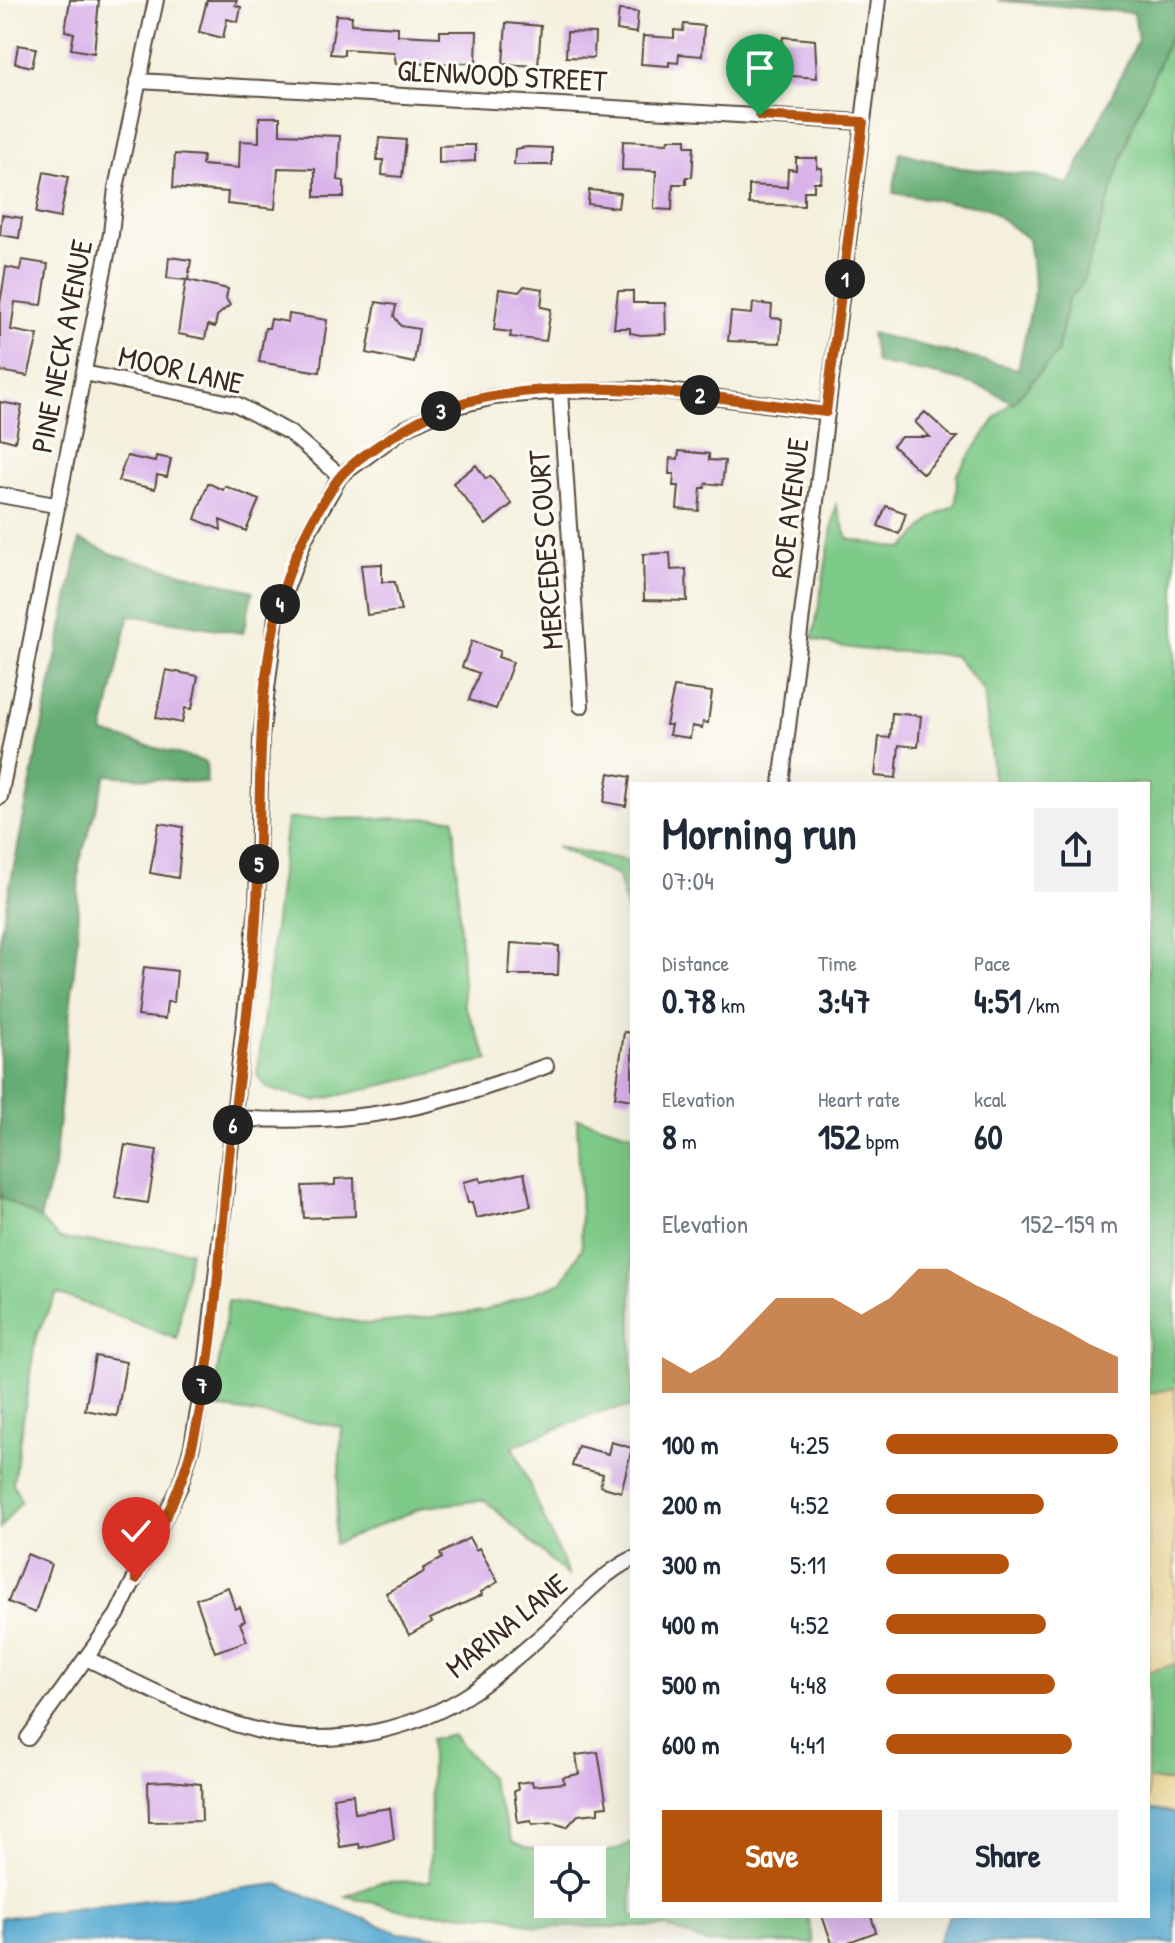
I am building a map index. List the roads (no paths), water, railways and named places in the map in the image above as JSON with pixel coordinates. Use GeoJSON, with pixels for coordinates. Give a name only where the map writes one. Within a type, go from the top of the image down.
{"type":"FeatureCollection","features":[{"type":"Feature","properties":{"kind":"street","name":"PINE NECK AVENUE"},"geometry":{"type":"LineString","coordinates":[[0,797],[156,0]]}},
{"type":"Feature","properties":{"kind":"street","name":"ROE AVENUE"},"geometry":{"type":"LineString","coordinates":[[781,782],[878,0]]}},
{"type":"Feature","properties":{"kind":"street","name":"GLENWOOD STREET"},"geometry":{"type":"LineString","coordinates":[[138,81],[863,122]]}},
{"type":"Feature","properties":{"kind":"street","name":"MOOR LANE"},"geometry":{"type":"LineString","coordinates":[[84,373],[236,404],[290,433],[340,476]]}},
{"type":"Feature","properties":{"kind":"street"},"geometry":{"type":"LineString","coordinates":[[28,1738],[88,1659],[136,1579],[180,1486],[192,1446],[207,1359],[257,907],[261,738],[276,616],[305,538],[340,476],[404,429],[448,408],[494,397],[560,391],[652,389],[826,412]]}},
{"type":"Feature","properties":{"kind":"street","name":"MERCEDES COURT"},"geometry":{"type":"LineString","coordinates":[[560,391],[581,706]]}},
{"type":"Feature","properties":{"kind":"street"},"geometry":{"type":"LineString","coordinates":[[0,495],[55,505]]}},
{"type":"Feature","properties":{"kind":"street"},"geometry":{"type":"LineString","coordinates":[[234,1118],[302,1122],[406,1111],[479,1091],[546,1066]]}},
{"type":"Feature","properties":{"kind":"street","name":"MARINA LANE"},"geometry":{"type":"LineString","coordinates":[[88,1659],[156,1693],[257,1731],[303,1736],[384,1731],[437,1712],[485,1683],[550,1628],[572,1605],[630,1561]]}},
{"type":"Feature","properties":{"kind":"water"},"geometry":{"type":"Polygon","coordinates":[[[1150,1809],[1175,1814],[1175,1943],[937,1943],[948,1918],[1150,1918],[1150,1809]]]}},
{"type":"Feature","properties":{"kind":"water"},"geometry":{"type":"Polygon","coordinates":[[[278,1884],[399,1933],[517,1943],[0,1943],[0,1918],[278,1884]]]}}]}
